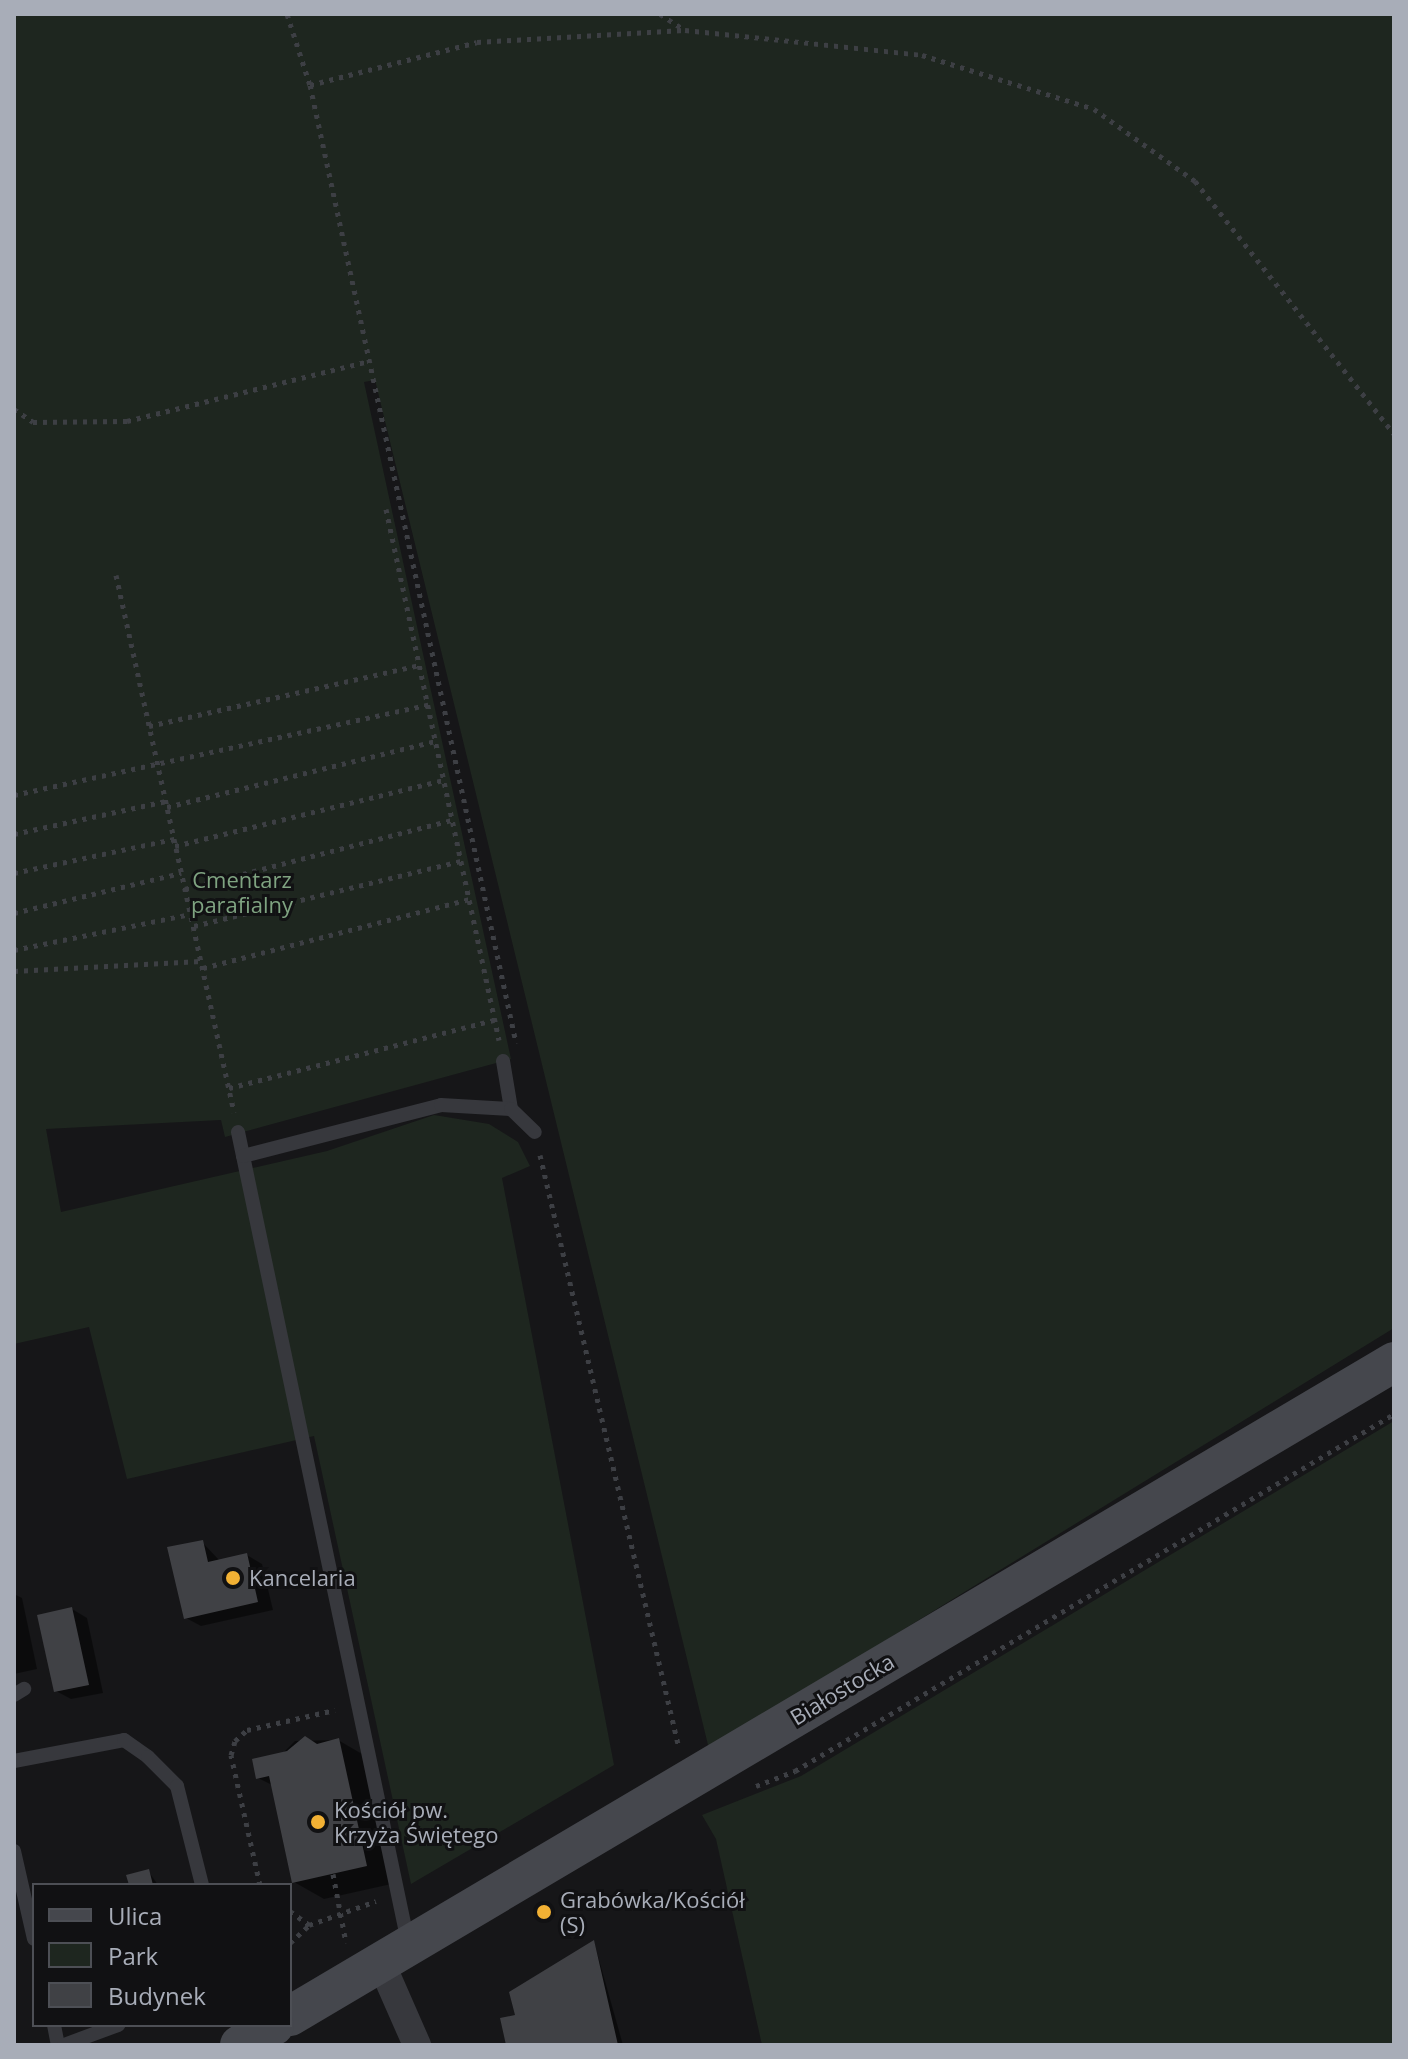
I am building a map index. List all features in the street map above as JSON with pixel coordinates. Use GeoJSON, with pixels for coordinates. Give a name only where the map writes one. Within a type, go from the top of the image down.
{"type":"FeatureCollection","features":[{"type":"Feature","properties":{"kind":"street","name":"Białostocka"},"geometry":{"type":"LineString","coordinates":[[292,2015],[380,1953],[693,1778],[1394,1362]]}},
{"type":"Feature","properties":{"kind":"street"},"geometry":{"type":"LineString","coordinates":[[380,1953],[417,2045]]}},
{"type":"Feature","properties":{"kind":"street"},"geometry":{"type":"LineString","coordinates":[[240,2045],[271,2027]]}},
{"type":"Feature","properties":{"kind":"lane"},"geometry":{"type":"LineString","coordinates":[[503,1061],[511,1109],[535,1132]]}},
{"type":"Feature","properties":{"kind":"lane"},"geometry":{"type":"LineString","coordinates":[[243,1156],[441,1105],[511,1109]]}},
{"type":"Feature","properties":{"kind":"lane"},"geometry":{"type":"LineString","coordinates":[[238,1132],[396,1893],[380,1953]]}},
{"type":"Feature","properties":{"kind":"lane"},"geometry":{"type":"LineString","coordinates":[[14,1761],[124,1740],[148,1757],[177,1786],[201,1883]]}},
{"type":"Feature","properties":{"kind":"lane"},"geometry":{"type":"LineString","coordinates":[[14,1851],[32,1930]]}},
{"type":"Feature","properties":{"kind":"lane"},"geometry":{"type":"LineString","coordinates":[[64,2045],[113,2027]]}},
{"type":"Feature","properties":{"kind":"path"},"geometry":{"type":"LineString","coordinates":[[287,14],[310,85],[519,1054]]}},
{"type":"Feature","properties":{"kind":"path"},"geometry":{"type":"LineString","coordinates":[[660,14],[685,30]]}},
{"type":"Feature","properties":{"kind":"path"},"geometry":{"type":"LineString","coordinates":[[310,85],[477,42],[685,30],[922,55],[1094,109],[1195,181],[1394,434]]}},
{"type":"Feature","properties":{"kind":"path"},"geometry":{"type":"LineString","coordinates":[[14,409],[33,422],[127,421],[370,361]]}},
{"type":"Feature","properties":{"kind":"path"},"geometry":{"type":"LineString","coordinates":[[386,509],[503,1061]]}},
{"type":"Feature","properties":{"kind":"path"},"geometry":{"type":"LineString","coordinates":[[116,575],[238,1132]]}},
{"type":"Feature","properties":{"kind":"path"},"geometry":{"type":"LineString","coordinates":[[149,726],[420,665]]}},
{"type":"Feature","properties":{"kind":"path"},"geometry":{"type":"LineString","coordinates":[[14,795],[428,705]]}},
{"type":"Feature","properties":{"kind":"path"},"geometry":{"type":"LineString","coordinates":[[14,834],[166,804],[436,741]]}},
{"type":"Feature","properties":{"kind":"path"},"geometry":{"type":"LineString","coordinates":[[14,873],[175,842],[444,780]]}},
{"type":"Feature","properties":{"kind":"path"},"geometry":{"type":"LineString","coordinates":[[185,889],[452,820]]}},
{"type":"Feature","properties":{"kind":"path"},"geometry":{"type":"LineString","coordinates":[[193,926],[461,861]]}},
{"type":"Feature","properties":{"kind":"path"},"geometry":{"type":"LineString","coordinates":[[14,913],[181,873]]}},
{"type":"Feature","properties":{"kind":"path"},"geometry":{"type":"LineString","coordinates":[[203,969],[469,899]]}},
{"type":"Feature","properties":{"kind":"path"},"geometry":{"type":"LineString","coordinates":[[14,950],[191,914]]}},
{"type":"Feature","properties":{"kind":"path"},"geometry":{"type":"LineString","coordinates":[[14,971],[201,961]]}},
{"type":"Feature","properties":{"kind":"path"},"geometry":{"type":"LineString","coordinates":[[229,1088],[494,1020]]}},
{"type":"Feature","properties":{"kind":"path"},"geometry":{"type":"LineString","coordinates":[[535,1132],[669,1725],[693,1778]]}},
{"type":"Feature","properties":{"kind":"path"},"geometry":{"type":"LineString","coordinates":[[260,1883],[231,1755],[235,1741],[247,1730],[359,1705]]}},
{"type":"Feature","properties":{"kind":"path"},"geometry":{"type":"LineString","coordinates":[[333,1874],[341,1916],[380,1953]]}},
{"type":"Feature","properties":{"kind":"path"},"geometry":{"type":"LineString","coordinates":[[292,1941],[309,1925],[341,1916],[396,1893]]}},
{"type":"Feature","properties":{"kind":"path"},"geometry":{"type":"LineString","coordinates":[[292,1912],[309,1925]]}},
{"type":"Feature","properties":{"kind":"green space","name":"Cmentarz parafialny"},"geometry":{"type":"Polygon","coordinates":[[[14,14],[1394,14],[1394,1328],[709,1749],[375,380],[364,382],[511,1059],[225,1137],[221,1120],[46,1129],[61,1212],[327,1151],[434,1115],[489,1124],[518,1142],[530,1166],[502,1178],[614,1765],[411,1884],[314,1436],[127,1479],[89,1327],[14,1344],[14,14]]]}},
{"type":"Feature","properties":{"kind":"green space"},"geometry":{"type":"Polygon","coordinates":[[[1394,1421],[1394,2045],[762,2045],[716,1839],[702,1815],[801,1776],[1394,1421]]]}},
{"type":"Feature","properties":{"kind":"building"},"geometry":{"type":"Polygon","coordinates":[[[203,1540],[208,1562],[247,1553],[258,1602],[184,1619],[167,1547],[203,1540]]]}},
{"type":"Feature","properties":{"kind":"building"},"geometry":{"type":"Polygon","coordinates":[[[72,1607],[89,1685],[54,1692],[37,1615],[72,1607]]]}},
{"type":"Feature","properties":{"kind":"building","name":"Kościół pw. Krzyża Świętego"},"geometry":{"type":"Polygon","coordinates":[[[305,1736],[317,1744],[339,1738],[367,1866],[292,1883],[269,1776],[256,1779],[252,1759],[287,1751],[305,1736]]]}},
{"type":"Feature","properties":{"kind":"building"},"geometry":{"type":"Polygon","coordinates":[[[149,1869],[152,1883],[128,1883],[126,1875],[149,1869]]]}},
{"type":"Feature","properties":{"kind":"building"},"geometry":{"type":"Polygon","coordinates":[[[594,1940],[618,2045],[506,2045],[500,2018],[515,2015],[509,1992],[594,1940]]]}},
{"type":"Feature","properties":{"kind":"place","name":"Kancelaria"},"geometry":{"type":"Point","coordinates":[233,1578]}},
{"type":"Feature","properties":{"kind":"place","name":"Kościół pw. Krzyża Świętego"},"geometry":{"type":"Point","coordinates":[318,1822]}},
{"type":"Feature","properties":{"kind":"place","name":"Grabówka/Kościół (S)"},"geometry":{"type":"Point","coordinates":[544,1912]}}]}
